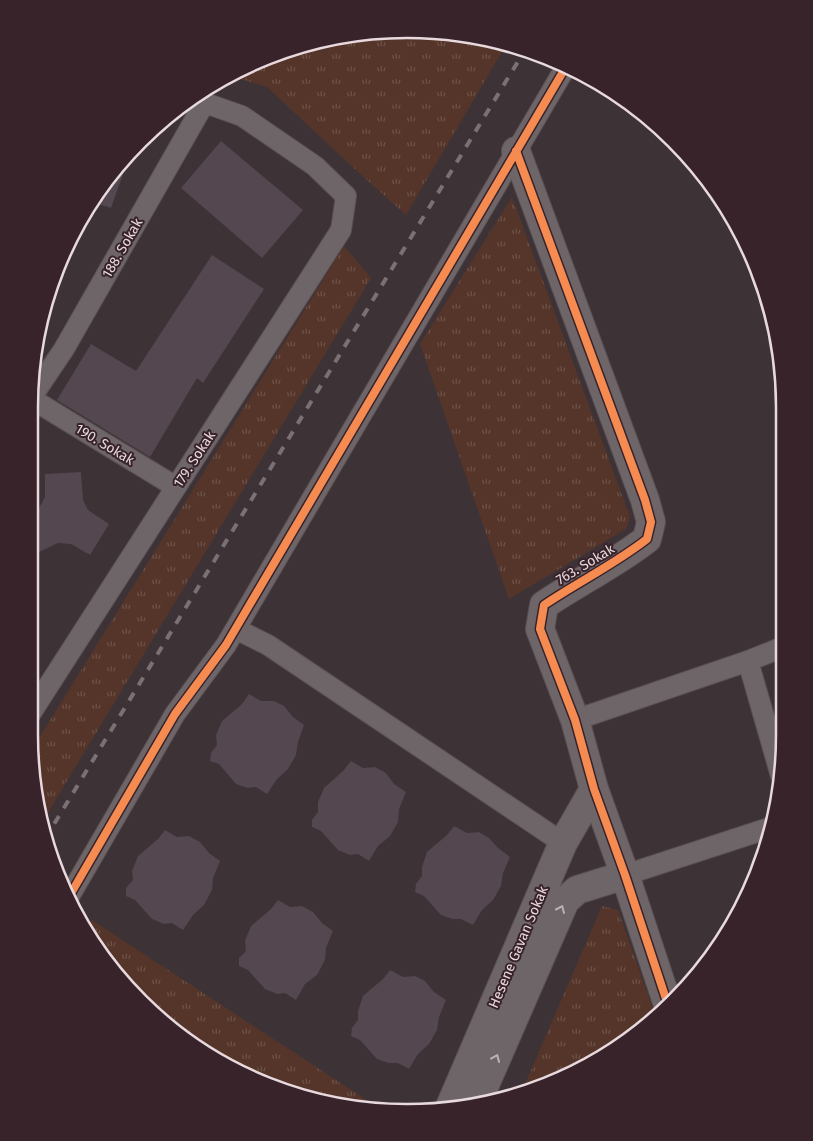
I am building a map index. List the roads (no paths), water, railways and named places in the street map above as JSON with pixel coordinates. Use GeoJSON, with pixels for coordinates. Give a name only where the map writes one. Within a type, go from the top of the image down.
{"type":"FeatureCollection","features":[{"type":"Feature","properties":{"kind":"street"},"geometry":{"type":"LineString","coordinates":[[72,890],[175,714],[236,629],[562,73]]}},
{"type":"Feature","properties":{"kind":"street","name":"179. Sokak"},"geometry":{"type":"LineString","coordinates":[[38,702],[340,230],[346,196],[315,166],[242,116],[200,101]]}},
{"type":"Feature","properties":{"kind":"street","name":"188. Sokak"},"geometry":{"type":"LineString","coordinates":[[38,388],[64,349],[196,104]]}},
{"type":"Feature","properties":{"kind":"street","name":"763. Sokak"},"geometry":{"type":"LineString","coordinates":[[516,151],[645,500],[651,522],[648,539],[544,605],[540,629],[575,720],[594,789],[665,997]]}},
{"type":"Feature","properties":{"kind":"street","name":"190. Sokak"},"geometry":{"type":"LineString","coordinates":[[38,403],[176,487]]}},
{"type":"Feature","properties":{"kind":"street"},"geometry":{"type":"LineString","coordinates":[[236,629],[268,646],[563,842]]}},
{"type":"Feature","properties":{"kind":"street"},"geometry":{"type":"LineString","coordinates":[[575,720],[748,661],[776,649]]}},
{"type":"Feature","properties":{"kind":"street"},"geometry":{"type":"LineString","coordinates":[[748,661],[775,756]]}},
{"type":"Feature","properties":{"kind":"street","name":"Hesene Gavan Sokak"},"geometry":{"type":"LineString","coordinates":[[453,1100],[563,842],[594,789]]}},
{"type":"Feature","properties":{"kind":"street"},"geometry":{"type":"LineString","coordinates":[[480,1096],[565,901],[577,890],[763,830]]}},
{"type":"Feature","properties":{"kind":"railway"},"geometry":{"type":"LineString","coordinates":[[50,831],[521,56]]}}]}
